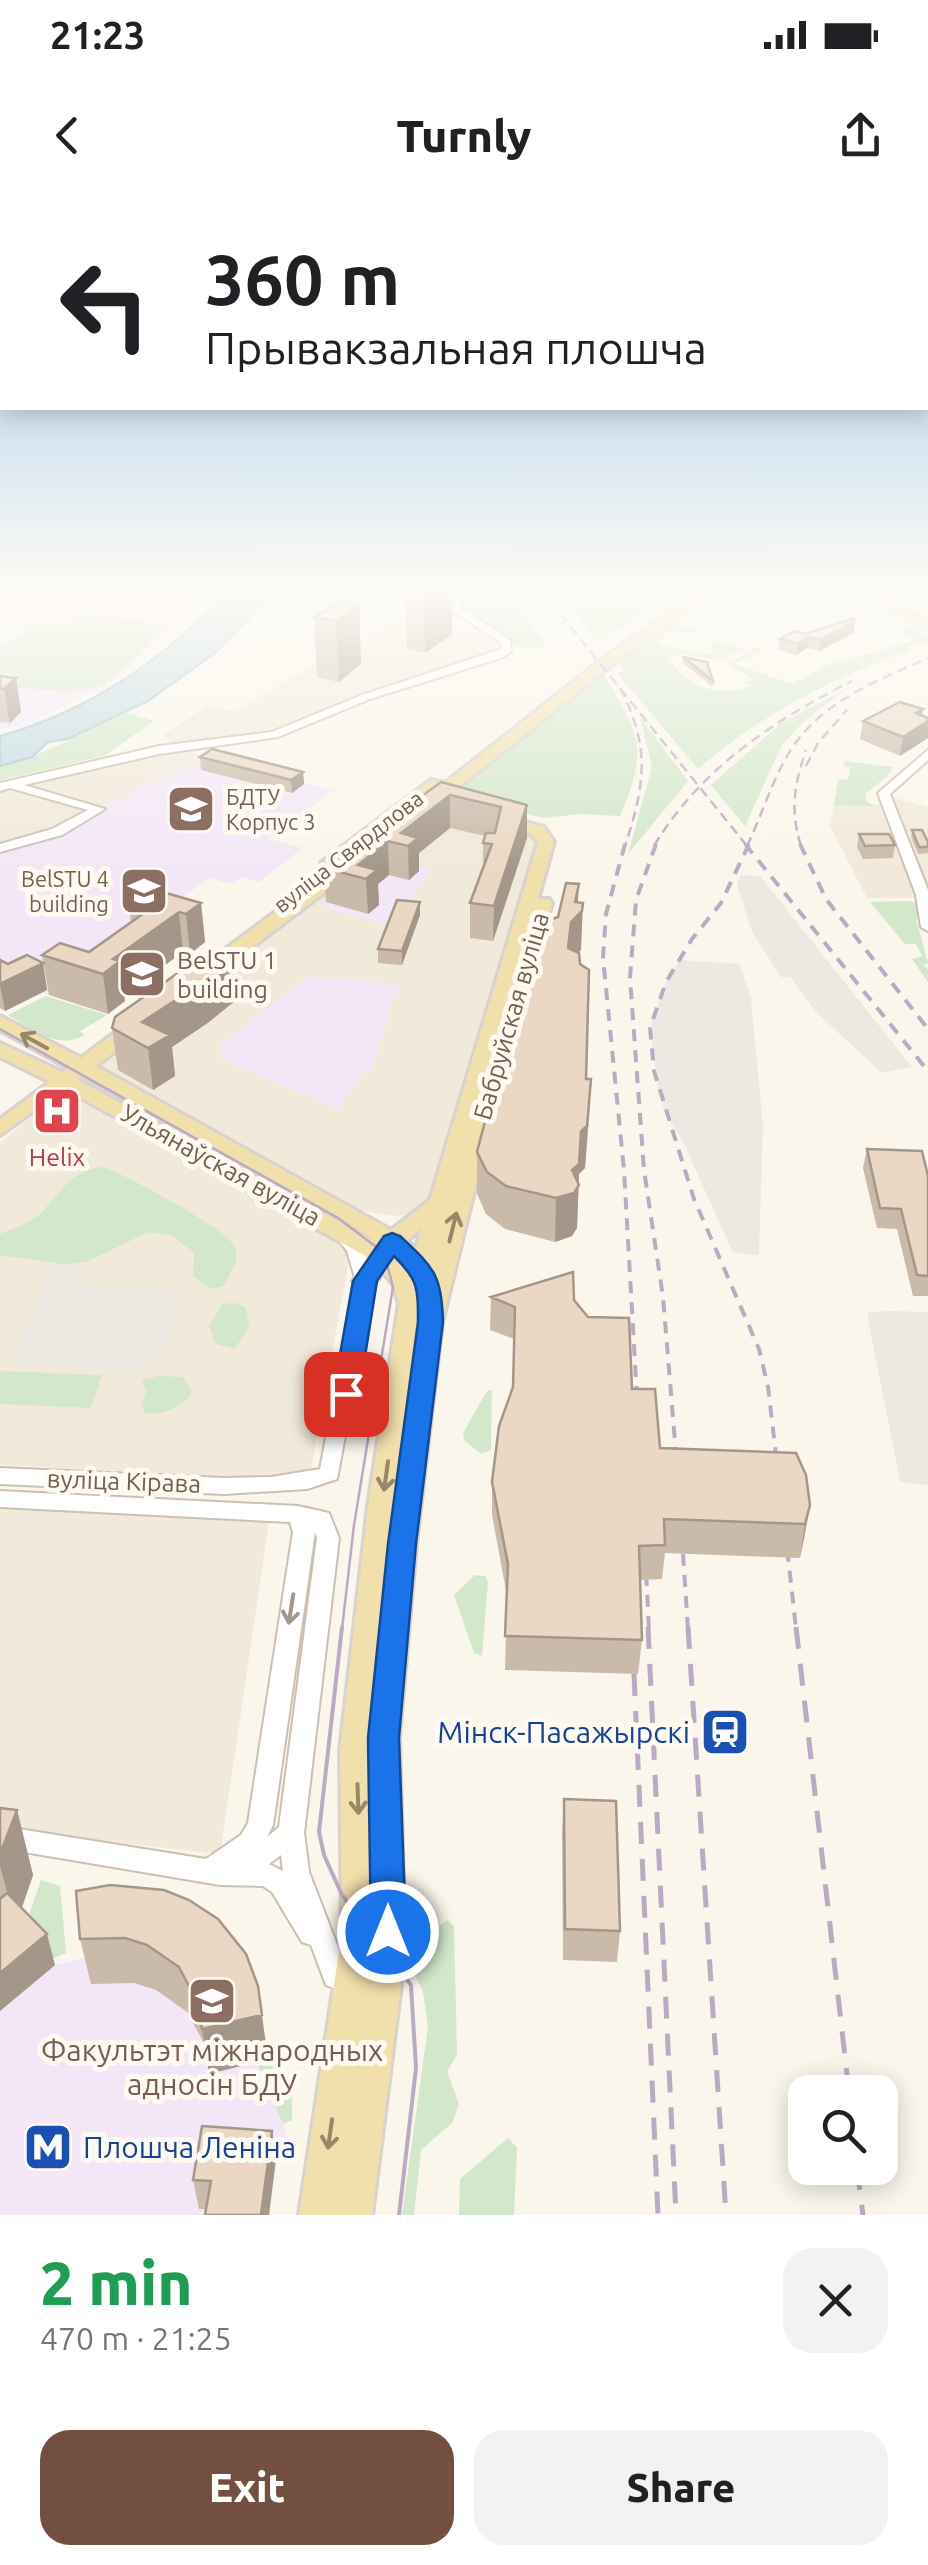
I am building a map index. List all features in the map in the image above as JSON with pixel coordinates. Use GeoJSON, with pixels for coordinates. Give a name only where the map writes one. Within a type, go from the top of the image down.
{"type":"FeatureCollection","features":[{"type":"Feature","properties":{"kind":"main road","name":"вуліца Свярдлова"},"geometry":{"type":"LineString","coordinates":[[452,803],[581,683]]}},
{"type":"Feature","properties":{"kind":"main road","name":"вуліца Свярдлова"},"geometry":{"type":"LineString","coordinates":[[185,981],[452,803],[583,683]]}},
{"type":"Feature","properties":{"kind":"main road","name":"Бабруйская вуліца"},"geometry":{"type":"LineString","coordinates":[[420,1316],[430,1291],[420,1266],[546,842],[538,830],[452,803]]}},
{"type":"Feature","properties":{"kind":"main road","name":"Бабруйская вуліца"},"geometry":{"type":"LineString","coordinates":[[353,2215],[354,1996],[360,1919],[356,1751],[382,1506],[420,1316],[560,846],[557,832],[548,826],[452,803]]}},
{"type":"Feature","properties":{"kind":"main road"},"geometry":{"type":"LineString","coordinates":[[0,1112],[149,1008]]}},
{"type":"Feature","properties":{"kind":"main road","name":"Ульянаўская вуліца"},"geometry":{"type":"LineString","coordinates":[[0,1022],[65,1070],[254,1184],[346,1223]]}},
{"type":"Feature","properties":{"kind":"main road","name":"Ульянаўская вуліца"},"geometry":{"type":"LineString","coordinates":[[0,1049],[65,1070],[286,1177],[346,1223],[420,1266]]}},
{"type":"Feature","properties":{"kind":"main road"},"geometry":{"type":"LineString","coordinates":[[0,1129],[65,1070]]}},
{"type":"Feature","properties":{"kind":"main road"},"geometry":{"type":"LineString","coordinates":[[254,1184],[286,1177]]}},
{"type":"Feature","properties":{"kind":"main road"},"geometry":{"type":"LineString","coordinates":[[346,1223],[400,1219],[437,1205]]}},
{"type":"Feature","properties":{"kind":"main road"},"geometry":{"type":"LineString","coordinates":[[365,1281],[386,1248],[437,1205]]}},
{"type":"Feature","properties":{"kind":"main road","name":"Ульянаўская вуліца"},"geometry":{"type":"LineString","coordinates":[[386,1248],[420,1316]]}},
{"type":"Feature","properties":{"kind":"main road","name":"Бабруйская вуліца"},"geometry":{"type":"LineString","coordinates":[[318,2215],[354,1996]]}},
{"type":"Feature","properties":{"kind":"street"},"geometry":{"type":"LineString","coordinates":[[5,786],[159,750],[280,733],[366,696],[408,683]]}},
{"type":"Feature","properties":{"kind":"street"},"geometry":{"type":"LineString","coordinates":[[928,754],[884,793],[923,895],[928,928]]}},
{"type":"Feature","properties":{"kind":"street"},"geometry":{"type":"LineString","coordinates":[[0,848],[57,832],[99,810],[5,786]]}},
{"type":"Feature","properties":{"kind":"street"},"geometry":{"type":"LineString","coordinates":[[346,1223],[365,1281]]}},
{"type":"Feature","properties":{"kind":"street","name":"вуліца Кірава"},"geometry":{"type":"LineString","coordinates":[[0,1476],[247,1485],[318,1482],[330,1474],[334,1464],[365,1281]]}},
{"type":"Feature","properties":{"kind":"street"},"geometry":{"type":"LineString","coordinates":[[240,1511],[255,1499],[247,1485]]}},
{"type":"Feature","properties":{"kind":"street","name":"вуліца Кірава"},"geometry":{"type":"LineString","coordinates":[[0,1499],[298,1514]]}},
{"type":"Feature","properties":{"kind":"street"},"geometry":{"type":"LineString","coordinates":[[298,1514],[321,1519],[328,1538],[291,1833],[296,1872],[354,1996]]}},
{"type":"Feature","properties":{"kind":"street"},"geometry":{"type":"LineString","coordinates":[[210,1871],[250,1844],[260,1825],[304,1532],[298,1514]]}},
{"type":"Feature","properties":{"kind":"street"},"geometry":{"type":"LineString","coordinates":[[210,1871],[261,1856],[291,1833]]}},
{"type":"Feature","properties":{"kind":"street"},"geometry":{"type":"LineString","coordinates":[[0,1837],[210,1871],[268,1875],[281,1884],[354,1996]]}},
{"type":"Feature","properties":{"kind":"shaded area"},"geometry":{"type":"Polygon","coordinates":[[[0,683],[111,683],[24,725],[0,730],[0,683]]]}},
{"type":"Feature","properties":{"kind":"shaded area"},"geometry":{"type":"Polygon","coordinates":[[[284,683],[395,683],[270,733],[174,746],[164,734],[207,706],[234,711],[284,683]]]}},
{"type":"Feature","properties":{"kind":"shaded area"},"geometry":{"type":"Polygon","coordinates":[[[176,748],[213,759],[144,785],[51,841],[0,851],[0,788],[176,748]]]}},
{"type":"Feature","properties":{"kind":"shaded area"},"geometry":{"type":"Polygon","coordinates":[[[213,759],[333,791],[267,838],[303,848],[259,882],[242,877],[232,884],[209,878],[160,914],[169,932],[205,942],[190,954],[183,952],[120,998],[108,1014],[43,993],[5,1011],[0,1008],[0,851],[41,839],[51,841],[144,785],[213,759]]]}},
{"type":"Feature","properties":{"kind":"shaded area"},"geometry":{"type":"Polygon","coordinates":[[[892,797],[928,807],[928,890],[892,797]]]}},
{"type":"Feature","properties":{"kind":"shaded area"},"geometry":{"type":"Polygon","coordinates":[[[880,804],[916,898],[867,898],[830,826],[834,805],[880,804]]]}},
{"type":"Feature","properties":{"kind":"shaded area"},"geometry":{"type":"Polygon","coordinates":[[[428,808],[531,833],[536,840],[429,1197],[419,1211],[398,1216],[352,1210],[99,1070],[100,1064],[428,808]]]}},
{"type":"Feature","properties":{"kind":"shaded area"},"geometry":{"type":"Polygon","coordinates":[[[382,857],[432,869],[388,925],[320,907],[382,857]]]}},
{"type":"Feature","properties":{"kind":"shaded area"},"geometry":{"type":"Polygon","coordinates":[[[741,875],[760,876],[912,1067],[882,1073],[818,1014],[790,977],[781,977],[752,932],[737,885],[741,875]]]}},
{"type":"Feature","properties":{"kind":"shaded area"},"geometry":{"type":"Polygon","coordinates":[[[680,960],[740,964],[751,998],[763,1127],[759,1255],[733,1253],[684,1144],[665,1113],[658,1087],[650,1028],[666,982],[680,960]]]}},
{"type":"Feature","properties":{"kind":"shaded area"},"geometry":{"type":"Polygon","coordinates":[[[310,975],[402,987],[394,999],[370,1073],[362,1072],[338,1109],[221,1059],[221,1044],[310,975]]]}},
{"type":"Feature","properties":{"kind":"shaded area"},"geometry":{"type":"Polygon","coordinates":[[[57,1096],[85,1097],[325,1229],[351,1250],[311,1468],[288,1479],[0,1465],[0,1143],[57,1096]]]}},
{"type":"Feature","properties":{"kind":"shaded area"},"geometry":{"type":"Polygon","coordinates":[[[50,1266],[80,1268],[74,1286],[181,1291],[162,1352],[145,1371],[12,1365],[50,1266]]]}},
{"type":"Feature","properties":{"kind":"shaded area"},"geometry":{"type":"Polygon","coordinates":[[[928,1312],[928,1485],[900,1482],[867,1313],[928,1312]]]}},
{"type":"Feature","properties":{"kind":"shaded area"},"geometry":{"type":"Polygon","coordinates":[[[0,1507],[269,1522],[220,1854],[0,1830],[0,1507]]]}},
{"type":"Feature","properties":{"kind":"shaded area"},"geometry":{"type":"Polygon","coordinates":[[[0,1870],[33,1875],[16,1924],[55,1965],[88,1957],[87,1936],[268,2059],[257,2063],[286,2132],[284,2146],[256,2145],[269,2215],[0,2215],[0,1870]]]}},
{"type":"Feature","properties":{"kind":"green space"},"geometry":{"type":"Polygon","coordinates":[[[15,683],[104,683],[68,691],[17,688],[15,683]]]}},
{"type":"Feature","properties":{"kind":"green space"},"geometry":{"type":"Polygon","coordinates":[[[592,683],[608,683],[636,742],[635,774],[620,816],[579,814],[543,818],[454,795],[592,683]]]}},
{"type":"Feature","properties":{"kind":"green space"},"geometry":{"type":"Polygon","coordinates":[[[626,683],[694,683],[729,691],[752,685],[749,683],[833,683],[773,714],[698,769],[626,683]]]}},
{"type":"Feature","properties":{"kind":"green space"},"geometry":{"type":"Polygon","coordinates":[[[854,684],[804,721],[782,745],[745,826],[711,785],[780,724],[854,684]]]}},
{"type":"Feature","properties":{"kind":"green space"},"geometry":{"type":"Polygon","coordinates":[[[127,713],[154,721],[104,756],[0,780],[0,767],[48,750],[127,713]]]}},
{"type":"Feature","properties":{"kind":"green space"},"geometry":{"type":"Polygon","coordinates":[[[640,717],[688,781],[628,854],[652,767],[640,717]]]}},
{"type":"Feature","properties":{"kind":"green space"},"geometry":{"type":"Polygon","coordinates":[[[845,761],[893,767],[888,776],[866,793],[866,801],[873,806],[834,805],[838,780],[848,779],[850,767],[843,766],[845,761]]]}},
{"type":"Feature","properties":{"kind":"green space"},"geometry":{"type":"Polygon","coordinates":[[[870,902],[918,903],[921,913],[916,920],[928,963],[923,965],[928,969],[928,982],[912,959],[922,956],[916,944],[905,944],[870,902]]]}},
{"type":"Feature","properties":{"kind":"green space"},"geometry":{"type":"Polygon","coordinates":[[[46,996],[107,1015],[80,1031],[84,1035],[65,1040],[45,1036],[8,1015],[46,996]]]}},
{"type":"Feature","properties":{"kind":"green space"},"geometry":{"type":"Polygon","coordinates":[[[103,1167],[172,1202],[226,1236],[236,1255],[222,1287],[209,1288],[193,1276],[194,1253],[172,1236],[148,1232],[86,1262],[63,1264],[0,1255],[0,1234],[38,1216],[75,1177],[103,1167]]]}},
{"type":"Feature","properties":{"kind":"green space"},"geometry":{"type":"Polygon","coordinates":[[[235,1303],[246,1308],[249,1326],[235,1349],[216,1344],[209,1326],[222,1304],[235,1303]]]}},
{"type":"Feature","properties":{"kind":"green space"},"geometry":{"type":"Polygon","coordinates":[[[0,1371],[102,1375],[91,1408],[0,1404],[0,1371]]]}},
{"type":"Feature","properties":{"kind":"green space"},"geometry":{"type":"Polygon","coordinates":[[[183,1377],[192,1391],[173,1409],[145,1413],[141,1403],[146,1392],[142,1380],[183,1377]]]}},
{"type":"Feature","properties":{"kind":"green space"},"geometry":{"type":"Polygon","coordinates":[[[492,1390],[491,1450],[481,1454],[464,1440],[463,1433],[487,1391],[492,1390]]]}},
{"type":"Feature","properties":{"kind":"green space"},"geometry":{"type":"Polygon","coordinates":[[[475,1575],[485,1576],[488,1581],[482,1656],[474,1653],[454,1595],[475,1575]]]}},
{"type":"Feature","properties":{"kind":"green space"},"geometry":{"type":"Polygon","coordinates":[[[41,1880],[60,1886],[66,1953],[54,1958],[26,1923],[41,1880]]]}},
{"type":"Feature","properties":{"kind":"green space"},"geometry":{"type":"Polygon","coordinates":[[[447,1920],[454,1926],[457,2054],[447,2072],[459,2104],[452,2123],[421,2150],[414,2215],[402,2215],[428,2027],[423,1992],[410,1965],[411,1949],[447,1920]]]}},
{"type":"Feature","properties":{"kind":"green space"},"geometry":{"type":"Polygon","coordinates":[[[268,2059],[292,2075],[292,2120],[283,2124],[256,2062],[268,2059]]]}},
{"type":"Feature","properties":{"kind":"green space"},"geometry":{"type":"Polygon","coordinates":[[[508,2138],[517,2148],[514,2215],[459,2215],[460,2179],[508,2138]]]}},
{"type":"Feature","properties":{"kind":"water"},"geometry":{"type":"Polygon","coordinates":[[[119,683],[173,683],[148,701],[68,739],[48,742],[32,757],[0,766],[0,736],[119,683]]]}},
{"type":"Feature","properties":{"kind":"building"},"geometry":{"type":"Polygon","coordinates":[[[900,702],[923,709],[916,713],[928,721],[903,737],[863,721],[900,702]]]}},
{"type":"Feature","properties":{"kind":"building"},"geometry":{"type":"Polygon","coordinates":[[[212,749],[303,772],[291,780],[200,757],[212,749]]]}},
{"type":"Feature","properties":{"kind":"building"},"geometry":{"type":"Polygon","coordinates":[[[441,782],[527,805],[494,906],[470,903],[492,844],[483,843],[486,833],[495,833],[501,807],[450,795],[401,833],[418,838],[408,846],[388,841],[358,865],[377,870],[366,879],[324,868],[441,782]]]}},
{"type":"Feature","properties":{"kind":"building"},"geometry":{"type":"Polygon","coordinates":[[[912,830],[922,830],[928,847],[919,847],[912,830]]]}},
{"type":"Feature","properties":{"kind":"building"},"geometry":{"type":"Polygon","coordinates":[[[859,834],[889,834],[895,845],[865,846],[859,834]]]}},
{"type":"Feature","properties":{"kind":"building"},"geometry":{"type":"Polygon","coordinates":[[[566,883],[579,884],[575,902],[583,903],[582,911],[571,922],[568,948],[579,953],[580,964],[589,970],[586,1079],[591,1079],[587,1126],[581,1131],[579,1164],[572,1170],[579,1185],[574,1193],[556,1198],[506,1186],[487,1172],[477,1152],[512,1018],[508,1014],[518,998],[541,923],[558,917],[566,883]]]}},
{"type":"Feature","properties":{"kind":"building"},"geometry":{"type":"Polygon","coordinates":[[[145,887],[201,903],[186,914],[179,912],[113,959],[120,961],[103,974],[42,955],[60,943],[89,952],[154,906],[128,898],[145,887]]]}},
{"type":"Feature","properties":{"kind":"building"},"geometry":{"type":"Polygon","coordinates":[[[397,900],[420,902],[402,951],[378,949],[397,900]]]}},
{"type":"Feature","properties":{"kind":"building"},"geometry":{"type":"Polygon","coordinates":[[[208,952],[233,960],[142,1022],[170,1035],[148,1048],[112,1028],[115,1017],[208,952]]]}},
{"type":"Feature","properties":{"kind":"building"},"geometry":{"type":"Polygon","coordinates":[[[27,955],[43,963],[0,984],[0,960],[8,964],[27,955]]]}},
{"type":"Feature","properties":{"kind":"building"},"geometry":{"type":"Polygon","coordinates":[[[867,1149],[922,1151],[928,1176],[928,1276],[917,1275],[901,1209],[880,1208],[867,1149]]]}},
{"type":"Feature","properties":{"kind":"building","name":"Мінск-Пасажырскі"},"geometry":{"type":"Polygon","coordinates":[[[573,1272],[574,1300],[588,1317],[629,1318],[632,1389],[655,1389],[660,1448],[796,1453],[806,1475],[810,1505],[805,1524],[664,1519],[665,1545],[639,1546],[642,1640],[505,1636],[508,1564],[492,1482],[499,1426],[513,1387],[515,1307],[491,1297],[573,1272]]]}},
{"type":"Feature","properties":{"kind":"building"},"geometry":{"type":"Polygon","coordinates":[[[564,1799],[616,1801],[620,1931],[565,1929],[564,1799]]]}},
{"type":"Feature","properties":{"kind":"building"},"geometry":{"type":"Polygon","coordinates":[[[0,1808],[17,1810],[0,1854],[0,1808]]]}},
{"type":"Feature","properties":{"kind":"building"},"geometry":{"type":"Polygon","coordinates":[[[110,1885],[164,1890],[189,1900],[218,1919],[246,1954],[258,1986],[262,2015],[202,2029],[198,2004],[179,1967],[147,1945],[125,1938],[80,1939],[76,1891],[110,1885]]]}},
{"type":"Feature","properties":{"kind":"building"},"geometry":{"type":"Polygon","coordinates":[[[7,1893],[47,1934],[0,1973],[0,1899],[7,1893]]]}},
{"type":"Feature","properties":{"kind":"building"},"geometry":{"type":"Polygon","coordinates":[[[202,2126],[272,2131],[261,2215],[205,2215],[211,2181],[193,2180],[202,2126]]]}},
{"type":"Feature","properties":{"kind":"tram line"},"geometry":{"type":"LineString","coordinates":[[0,1029],[338,1218],[375,1246],[387,1264],[393,1287],[354,1525],[342,1629]]}},
{"type":"Feature","properties":{"kind":"tram line"},"geometry":{"type":"LineString","coordinates":[[342,1627],[319,1832],[324,1855],[342,1895],[411,1985],[416,2068],[399,2215]]}},
{"type":"Feature","properties":{"kind":"railway"},"geometry":{"type":"LineString","coordinates":[[616,683],[620,689]]}},
{"type":"Feature","properties":{"kind":"railway"},"geometry":{"type":"LineString","coordinates":[[700,787],[767,730],[848,683]]}},
{"type":"Feature","properties":{"kind":"railway"},"geometry":{"type":"LineString","coordinates":[[700,787],[747,846],[782,765],[797,741],[840,701],[873,683]]}},
{"type":"Feature","properties":{"kind":"railway"},"geometry":{"type":"LineString","coordinates":[[620,689],[700,787]]}},
{"type":"Feature","properties":{"kind":"railway"},"geometry":{"type":"LineString","coordinates":[[620,689],[637,729],[642,766],[637,804],[625,846]]}},
{"type":"Feature","properties":{"kind":"railway"},"geometry":{"type":"LineString","coordinates":[[806,766],[818,743],[847,710]]}},
{"type":"Feature","properties":{"kind":"railway"},"geometry":{"type":"LineString","coordinates":[[801,846],[795,798],[806,750]]}},
{"type":"Feature","properties":{"kind":"railway"},"geometry":{"type":"LineString","coordinates":[[654,846],[700,787]]}},
{"type":"Feature","properties":{"kind":"railway"},"geometry":{"type":"LineString","coordinates":[[625,844],[606,914],[603,958],[624,1170],[638,1416]]}},
{"type":"Feature","properties":{"kind":"railway"},"geometry":{"type":"LineString","coordinates":[[656,844],[636,900],[630,978],[644,1170],[663,1297],[678,1478]]}},
{"type":"Feature","properties":{"kind":"railway"},"geometry":{"type":"LineString","coordinates":[[745,844],[748,847]]}},
{"type":"Feature","properties":{"kind":"railway"},"geometry":{"type":"LineString","coordinates":[[800,844],[826,899],[928,1029]]}},
{"type":"Feature","properties":{"kind":"railway"},"geometry":{"type":"LineString","coordinates":[[748,847],[928,1071]]}},
{"type":"Feature","properties":{"kind":"railway"},"geometry":{"type":"LineString","coordinates":[[748,847],[721,903],[692,939],[666,982],[650,1028],[654,1071],[694,1199],[759,1349],[768,1387],[779,1480]]}},
{"type":"Feature","properties":{"kind":"railway"},"geometry":{"type":"LineString","coordinates":[[785,1529],[796,1629]]}},
{"type":"Feature","properties":{"kind":"railway"},"geometry":{"type":"LineString","coordinates":[[645,1553],[649,1629]]}},
{"type":"Feature","properties":{"kind":"railway"},"geometry":{"type":"LineString","coordinates":[[683,1554],[688,1629]]}},
{"type":"Feature","properties":{"kind":"railway"},"geometry":{"type":"LineString","coordinates":[[648,1627],[676,2215]]}},
{"type":"Feature","properties":{"kind":"railway"},"geometry":{"type":"LineString","coordinates":[[688,1627],[726,2215]]}},
{"type":"Feature","properties":{"kind":"railway"},"geometry":{"type":"LineString","coordinates":[[796,1627],[847,2075]]}},
{"type":"Feature","properties":{"kind":"railway"},"geometry":{"type":"LineString","coordinates":[[634,1674],[658,2215]]}},
{"type":"Feature","properties":{"kind":"railway"},"geometry":{"type":"LineString","coordinates":[[859,2185],[863,2215]]}},
{"type":"Feature","properties":{"kind":"place","name":"БДТУ Корпус 3"},"geometry":{"type":"Point","coordinates":[191,809]}},
{"type":"Feature","properties":{"kind":"place","name":"BelSTU 4 building"},"geometry":{"type":"Point","coordinates":[144,891]}},
{"type":"Feature","properties":{"kind":"place","name":"BelSTU 1 building"},"geometry":{"type":"Point","coordinates":[142,974]}},
{"type":"Feature","properties":{"kind":"place","name":"Helix"},"geometry":{"type":"Point","coordinates":[57,1111]}},
{"type":"Feature","properties":{"kind":"place","name":"Мінск-Пасажырскі"},"geometry":{"type":"Point","coordinates":[725,1732]}},
{"type":"Feature","properties":{"kind":"place","name":"Факультэт міжнародных адносін БДУ"},"geometry":{"type":"Point","coordinates":[212,2001]}},
{"type":"Feature","properties":{"kind":"place","name":"Плошча Леніна"},"geometry":{"type":"Point","coordinates":[48,2147]}},
{"type":"Feature","properties":{"kind":"route"},"geometry":{"type":"LineString","coordinates":[[346,1394],[365,1281],[392,1241],[424,1272],[430,1291],[430,1322],[402,1544],[384,1738],[388,1932]]}}]}
